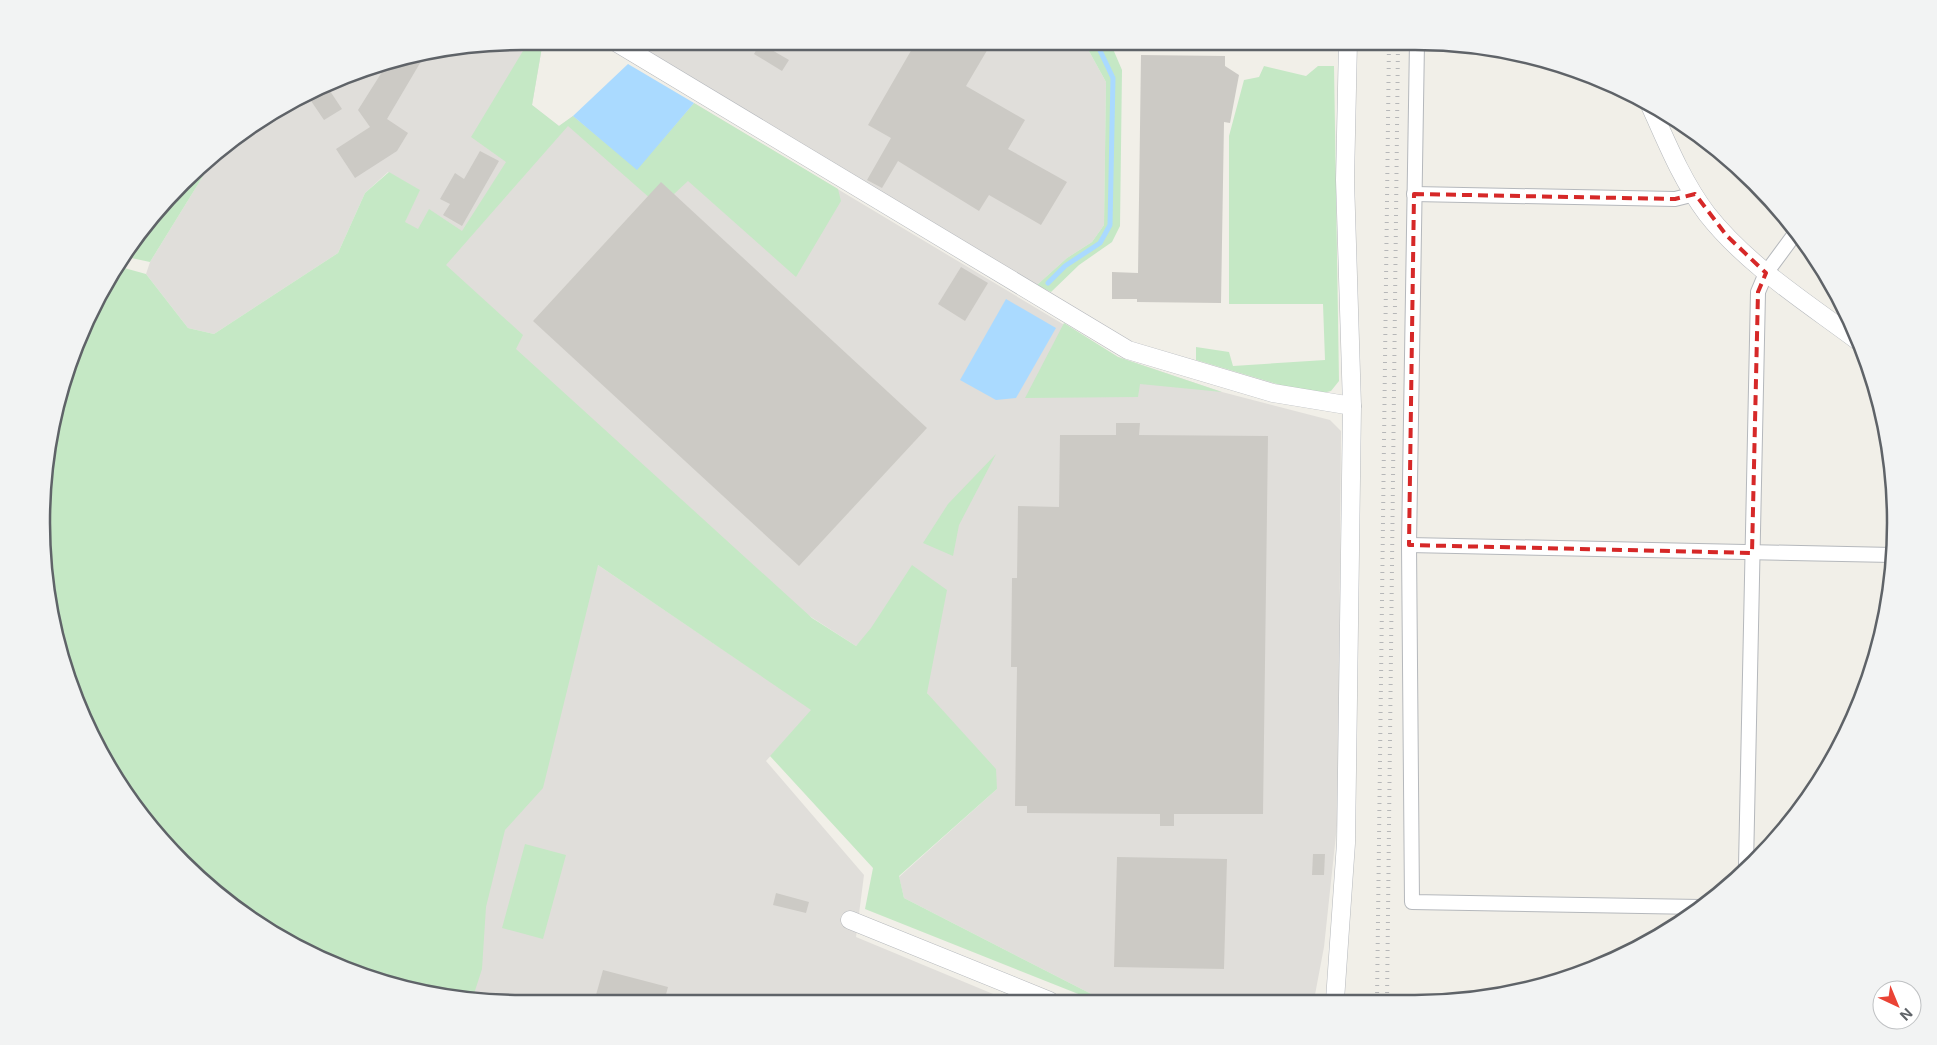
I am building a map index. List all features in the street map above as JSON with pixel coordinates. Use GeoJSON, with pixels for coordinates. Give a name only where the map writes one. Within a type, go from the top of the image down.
{"type":"FeatureCollection","features":[{"type":"Feature","properties":{"kind":"street"},"geometry":{"type":"LineString","coordinates":[[629,50],[1128,350],[1273,393],[1352,406]]}},
{"type":"Feature","properties":{"kind":"street"},"geometry":{"type":"LineString","coordinates":[[1335,995],[1346,843],[1352,406],[1345,180],[1348,50]]}},
{"type":"Feature","properties":{"kind":"street"},"geometry":{"type":"LineString","coordinates":[[1417,50],[1409,545],[1412,902],[1688,907]]}},
{"type":"Feature","properties":{"kind":"street"},"geometry":{"type":"LineString","coordinates":[[1655,115],[1675,161],[1707,213],[1727,236],[1766,273],[1847,333]]}},
{"type":"Feature","properties":{"kind":"street"},"geometry":{"type":"LineString","coordinates":[[1414,194],[1675,198],[1695,194]]}},
{"type":"Feature","properties":{"kind":"street"},"geometry":{"type":"LineString","coordinates":[[1746,860],[1758,292],[1766,273],[1791,238]]}},
{"type":"Feature","properties":{"kind":"street"},"geometry":{"type":"LineString","coordinates":[[1409,545],[1886,555]]}},
{"type":"Feature","properties":{"kind":"street"},"geometry":{"type":"LineString","coordinates":[[850,920],[1035,995]]}},
{"type":"Feature","properties":{"kind":"highlighted area"},"geometry":{"type":"Polygon","coordinates":[[[1414,194],[1675,199],[1695,194],[1727,236],[1766,273],[1758,292],[1752,553],[1409,545],[1414,194]]]}},
{"type":"Feature","properties":{"kind":"shaded area"},"geometry":{"type":"Polygon","coordinates":[[[541,50],[532,105],[559,126],[573,116],[637,169],[694,103],[1118,357],[1222,392],[1330,420],[1341,431],[1338,816],[1324,947],[1315,995],[1093,995],[904,898],[899,877],[997,789],[927,693],[872,629],[856,646],[602,482],[396,241],[419,190],[388,172],[365,193],[338,253],[214,334],[188,328],[146,274],[150,262],[206,172],[235,148],[286,113],[342,86],[400,66],[461,54],[541,50]]]}},
{"type":"Feature","properties":{"kind":"shaded area"},"geometry":{"type":"Polygon","coordinates":[[[646,50],[1088,50],[1106,82],[1104,225],[1092,242],[1067,258],[1037,285],[646,50]]]}},
{"type":"Feature","properties":{"kind":"shaded area"},"geometry":{"type":"Polygon","coordinates":[[[575,555],[598,565],[812,710],[766,761],[864,875],[856,937],[996,995],[522,995],[457,990],[575,555]]]}},
{"type":"Feature","properties":{"kind":"green space"},"geometry":{"type":"Polygon","coordinates":[[[524,50],[541,50],[532,105],[559,126],[573,116],[637,169],[694,103],[838,189],[841,201],[796,277],[688,181],[660,207],[568,126],[446,265],[523,335],[516,349],[812,618],[856,646],[871,628],[912,565],[947,590],[927,693],[996,769],[997,789],[899,876],[904,898],[1093,995],[1081,995],[865,909],[873,868],[770,756],[811,710],[598,565],[543,788],[505,830],[486,907],[482,969],[474,992],[430,986],[371,970],[342,959],[286,932],[211,878],[188,857],[148,810],[113,759],[86,703],[66,645],[54,584],[50,522],[54,461],[59,430],[75,371],[99,314],[125,268],[146,274],[188,328],[214,334],[338,253],[365,193],[389,172],[420,190],[405,222],[418,229],[429,209],[462,231],[506,162],[471,137],[524,50]]]}},
{"type":"Feature","properties":{"kind":"green space"},"geometry":{"type":"Polygon","coordinates":[[[1088,50],[1113,50],[1122,70],[1120,226],[1112,242],[1079,265],[1051,292],[1037,285],[1067,258],[1092,242],[1104,225],[1106,82],[1088,50]]]}},
{"type":"Feature","properties":{"kind":"green space"},"geometry":{"type":"Polygon","coordinates":[[[1264,66],[1306,76],[1318,66],[1334,66],[1339,381],[1331,391],[1314,395],[1196,360],[1196,347],[1229,352],[1233,366],[1325,360],[1323,304],[1229,304],[1229,136],[1244,80],[1259,77],[1264,66]]]}},
{"type":"Feature","properties":{"kind":"green space"},"geometry":{"type":"Polygon","coordinates":[[[206,172],[150,262],[131,258],[167,211],[206,172]]]}},
{"type":"Feature","properties":{"kind":"green space"},"geometry":{"type":"Polygon","coordinates":[[[1064,323],[1118,357],[1222,392],[1140,384],[1138,397],[1025,398],[1064,323]]]}},
{"type":"Feature","properties":{"kind":"green space"},"geometry":{"type":"Polygon","coordinates":[[[996,454],[959,525],[953,556],[923,543],[948,504],[996,454]]]}},
{"type":"Feature","properties":{"kind":"green space"},"geometry":{"type":"Polygon","coordinates":[[[525,844],[566,855],[543,939],[502,928],[525,844]]]}},
{"type":"Feature","properties":{"kind":"water"},"geometry":{"type":"Polygon","coordinates":[[[628,64],[694,103],[637,170],[573,116],[628,64]]]}},
{"type":"Feature","properties":{"kind":"water"},"geometry":{"type":"Polygon","coordinates":[[[1006,299],[1056,328],[1016,398],[996,400],[960,380],[1006,299]]]}},
{"type":"Feature","properties":{"kind":"building"},"geometry":{"type":"Polygon","coordinates":[[[756,50],[772,50],[789,60],[782,71],[754,54],[756,50]]]}},
{"type":"Feature","properties":{"kind":"building"},"geometry":{"type":"Polygon","coordinates":[[[911,50],[987,50],[966,86],[1025,120],[1008,149],[1067,182],[1041,225],[989,195],[979,211],[898,161],[882,188],[867,180],[891,138],[868,125],[911,50]]]}},
{"type":"Feature","properties":{"kind":"building"},"geometry":{"type":"Polygon","coordinates":[[[1141,55],[1225,56],[1225,66],[1239,75],[1230,123],[1224,122],[1221,303],[1137,302],[1137,299],[1112,299],[1112,272],[1138,273],[1141,55]]]}},
{"type":"Feature","properties":{"kind":"building"},"geometry":{"type":"Polygon","coordinates":[[[421,61],[387,119],[408,133],[397,151],[355,178],[336,149],[370,127],[358,110],[382,72],[421,61]]]}},
{"type":"Feature","properties":{"kind":"building"},"geometry":{"type":"Polygon","coordinates":[[[330,91],[342,109],[324,120],[311,101],[330,91]]]}},
{"type":"Feature","properties":{"kind":"building"},"geometry":{"type":"Polygon","coordinates":[[[480,151],[499,161],[462,226],[443,215],[450,204],[440,199],[455,173],[464,179],[480,151]]]}},
{"type":"Feature","properties":{"kind":"building"},"geometry":{"type":"Polygon","coordinates":[[[661,182],[927,428],[799,566],[533,321],[661,182]]]}},
{"type":"Feature","properties":{"kind":"building"},"geometry":{"type":"Polygon","coordinates":[[[961,267],[988,283],[965,321],[938,304],[961,267]]]}},
{"type":"Feature","properties":{"kind":"building"},"geometry":{"type":"Polygon","coordinates":[[[1116,423],[1140,423],[1139,435],[1268,436],[1263,814],[1174,814],[1174,826],[1160,826],[1160,814],[1027,813],[1027,806],[1015,806],[1017,667],[1011,667],[1012,578],[1017,578],[1018,506],[1059,507],[1060,435],[1116,435],[1116,423]]]}},
{"type":"Feature","properties":{"kind":"building"},"geometry":{"type":"Polygon","coordinates":[[[1313,854],[1325,854],[1324,875],[1312,875],[1313,854]]]}},
{"type":"Feature","properties":{"kind":"building"},"geometry":{"type":"Polygon","coordinates":[[[1117,857],[1227,859],[1224,969],[1114,967],[1117,857]]]}},
{"type":"Feature","properties":{"kind":"building"},"geometry":{"type":"Polygon","coordinates":[[[776,893],[809,902],[806,913],[773,905],[776,893]]]}},
{"type":"Feature","properties":{"kind":"building"},"geometry":{"type":"Polygon","coordinates":[[[603,970],[668,987],[666,995],[596,995],[603,970]]]}},
{"type":"Feature","properties":{"kind":"waterway"},"geometry":{"type":"LineString","coordinates":[[1048,283],[1065,266],[1100,243],[1110,225],[1113,78],[1100,50]]}},
{"type":"Feature","properties":{"kind":"railway"},"geometry":{"type":"LineString","coordinates":[[1377,995],[1389,50]]}},
{"type":"Feature","properties":{"kind":"railway"},"geometry":{"type":"LineString","coordinates":[[1387,995],[1398,50]]}}]}
